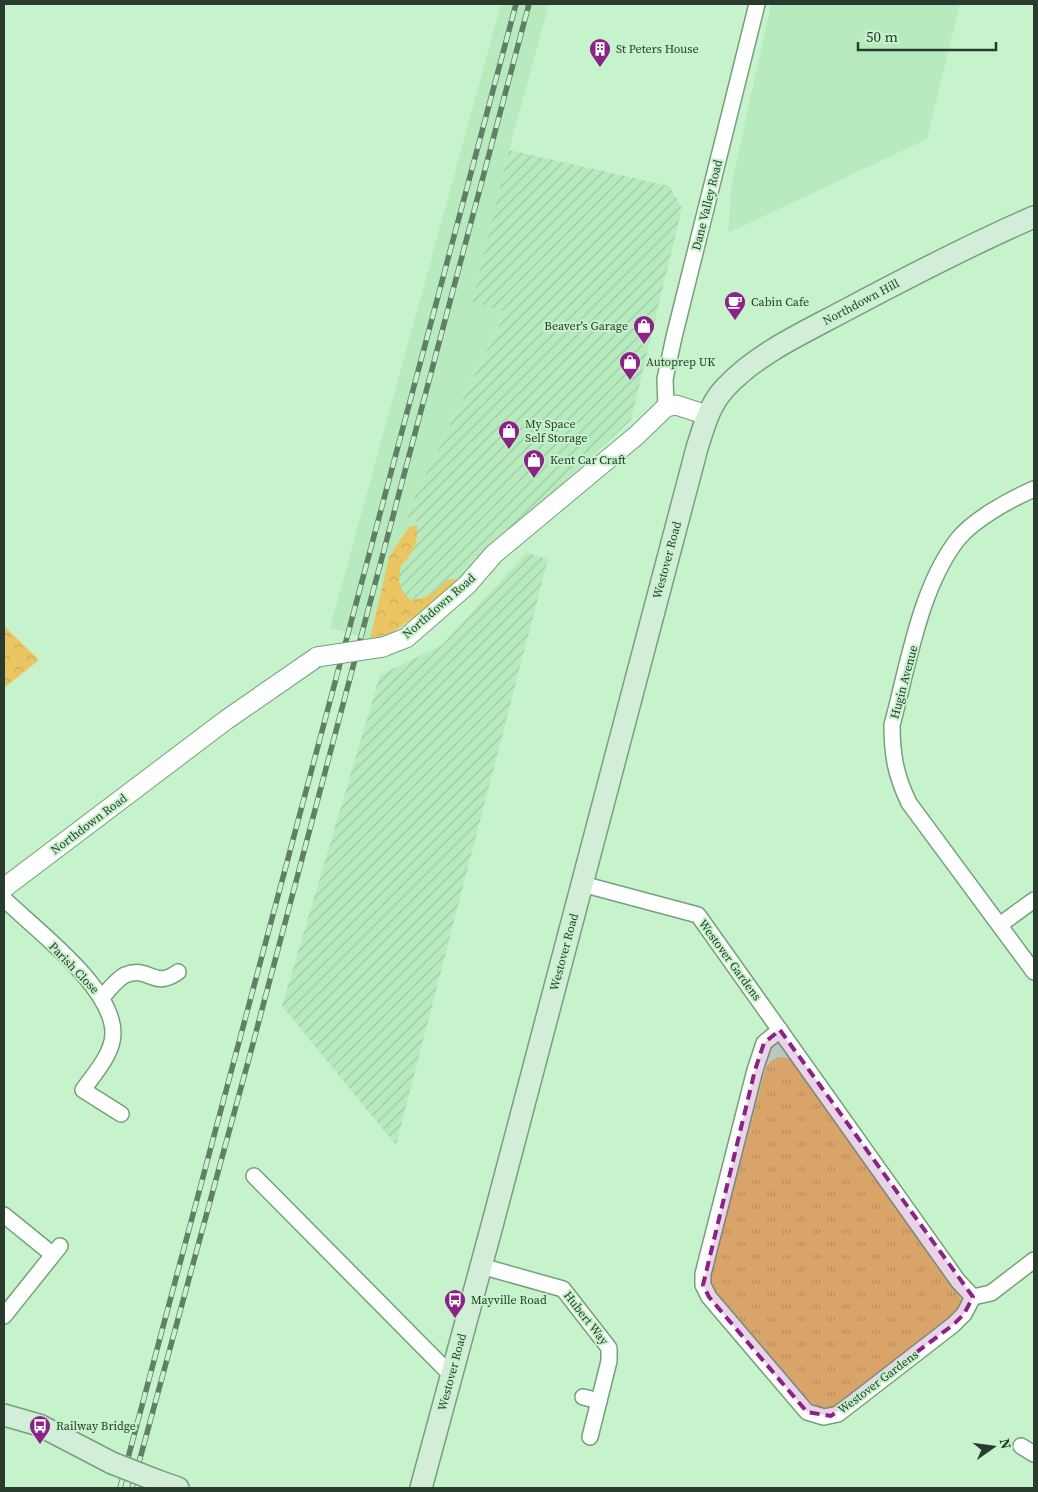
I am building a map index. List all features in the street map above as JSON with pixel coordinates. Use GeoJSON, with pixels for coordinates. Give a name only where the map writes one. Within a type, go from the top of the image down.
{"type":"FeatureCollection","features":[{"type":"Feature","properties":{"kind":"main road","name":"Northdown Hill"},"geometry":{"type":"LineString","coordinates":[[708,415],[724,388],[747,367],[784,344],[957,252],[1034,217]]}},
{"type":"Feature","properties":{"kind":"main road","name":"Westover Road"},"geometry":{"type":"LineString","coordinates":[[421,1488],[692,466],[708,415]]}},
{"type":"Feature","properties":{"kind":"main road"},"geometry":{"type":"LineString","coordinates":[[4,1415],[39,1425],[112,1463],[171,1486]]}},
{"type":"Feature","properties":{"kind":"street","name":"Dane Valley Road"},"geometry":{"type":"LineString","coordinates":[[666,407],[665,379],[674,337],[757,4]]}},
{"type":"Feature","properties":{"kind":"street"},"geometry":{"type":"LineString","coordinates":[[666,407],[676,405],[708,415]]}},
{"type":"Feature","properties":{"kind":"street","name":"Northdown Road"},"geometry":{"type":"LineString","coordinates":[[4,888],[226,720],[317,657],[383,647],[406,638],[466,585],[494,554],[637,435],[666,407]]}},
{"type":"Feature","properties":{"kind":"street","name":"Hugin Avenue"},"geometry":{"type":"LineString","coordinates":[[1034,489],[1004,502],[959,538],[930,586],[892,725],[892,748],[898,780],[909,803],[1001,924],[1034,972]]}},
{"type":"Feature","properties":{"kind":"street","name":"Westover Gardens"},"geometry":{"type":"LineString","coordinates":[[582,884],[698,914],[958,1281],[973,1297],[964,1314],[952,1325],[838,1414],[824,1417],[807,1412],[709,1297],[703,1285],[703,1274],[764,1043],[780,1030]]}},
{"type":"Feature","properties":{"kind":"street","name":"Parish Close"},"geometry":{"type":"LineString","coordinates":[[4,899],[96,987],[108,1007],[113,1032],[112,1044],[104,1060],[83,1090],[121,1114]]}},
{"type":"Feature","properties":{"kind":"street"},"geometry":{"type":"LineString","coordinates":[[1001,924],[1034,900]]}},
{"type":"Feature","properties":{"kind":"street"},"geometry":{"type":"LineString","coordinates":[[102,997],[124,975],[144,972],[158,980],[168,979],[178,972]]}},
{"type":"Feature","properties":{"kind":"street"},"geometry":{"type":"LineString","coordinates":[[254,1176],[451,1375]]}},
{"type":"Feature","properties":{"kind":"street"},"geometry":{"type":"LineString","coordinates":[[4,1215],[56,1250],[4,1316]]}},
{"type":"Feature","properties":{"kind":"street"},"geometry":{"type":"LineString","coordinates":[[973,1297],[991,1293],[1034,1260]]}},
{"type":"Feature","properties":{"kind":"street","name":"Hubert Way"},"geometry":{"type":"LineString","coordinates":[[481,1266],[563,1289],[609,1348],[609,1361],[590,1437]]}},
{"type":"Feature","properties":{"kind":"street"},"geometry":{"type":"LineString","coordinates":[[583,1397],[599,1401]]}},
{"type":"Feature","properties":{"kind":"street"},"geometry":{"type":"LineString","coordinates":[[1021,1446],[1034,1454]]}},
{"type":"Feature","properties":{"kind":"highlighted area"},"geometry":{"type":"Polygon","coordinates":[[[780,1030],[973,1297],[964,1314],[953,1325],[831,1416],[807,1412],[709,1297],[703,1285],[755,1070],[764,1043],[780,1030]]]}},
{"type":"Feature","properties":{"kind":"shaded area"},"geometry":{"type":"Polygon","coordinates":[[[501,4],[549,4],[509,150],[472,302],[506,311],[405,516],[416,521],[396,571],[388,624],[370,639],[330,628],[501,4]]]}},
{"type":"Feature","properties":{"kind":"shaded area"},"geometry":{"type":"Polygon","coordinates":[[[771,4],[960,4],[927,139],[728,233],[732,182],[771,4]]]}},
{"type":"Feature","properties":{"kind":"shaded area"},"geometry":{"type":"Polygon","coordinates":[[[509,150],[669,186],[682,208],[631,420],[450,589],[388,624],[396,571],[416,521],[405,516],[506,312],[472,302],[509,150]]]}},
{"type":"Feature","properties":{"kind":"shaded area"},"geometry":{"type":"Polygon","coordinates":[[[526,553],[548,559],[396,1145],[282,1006],[380,675],[442,645],[526,553]]]}},
{"type":"Feature","properties":{"kind":"green space"},"geometry":{"type":"Polygon","coordinates":[[[417,525],[417,537],[414,547],[401,565],[399,581],[404,593],[411,600],[419,599],[431,594],[451,579],[459,580],[453,589],[392,633],[370,639],[389,557],[409,527],[417,525]]]}},
{"type":"Feature","properties":{"kind":"green space"},"geometry":{"type":"Polygon","coordinates":[[[4,626],[39,660],[4,688],[4,626]]]}},
{"type":"Feature","properties":{"kind":"green space"},"geometry":{"type":"Polygon","coordinates":[[[779,1057],[792,1059],[961,1299],[959,1313],[840,1405],[829,1407],[818,1406],[807,1399],[780,1372],[716,1293],[710,1277],[766,1067],[771,1061],[779,1057]]]}},
{"type":"Feature","properties":{"kind":"railway"},"geometry":{"type":"LineString","coordinates":[[120,1488],[516,4]]}},
{"type":"Feature","properties":{"kind":"railway"},"geometry":{"type":"LineString","coordinates":[[132,1488],[251,1051],[529,4]]}},
{"type":"Feature","properties":{"kind":"place","name":"St Peters House"},"geometry":{"type":"Point","coordinates":[600,68]}},
{"type":"Feature","properties":{"kind":"place","name":"Cabin Cafe"},"geometry":{"type":"Point","coordinates":[735,321]}},
{"type":"Feature","properties":{"kind":"place","name":"Beaver's Garage"},"geometry":{"type":"Point","coordinates":[644,345]}},
{"type":"Feature","properties":{"kind":"place","name":"Autoprep UK"},"geometry":{"type":"Point","coordinates":[630,381]}},
{"type":"Feature","properties":{"kind":"place","name":"My Space Self Storage"},"geometry":{"type":"Point","coordinates":[509,450]}},
{"type":"Feature","properties":{"kind":"place","name":"Kent Car Craft"},"geometry":{"type":"Point","coordinates":[534,479]}},
{"type":"Feature","properties":{"kind":"place","name":"Mayville Road"},"geometry":{"type":"Point","coordinates":[455,1319]}},
{"type":"Feature","properties":{"kind":"place","name":"Railway Bridge"},"geometry":{"type":"Point","coordinates":[40,1445]}}]}
